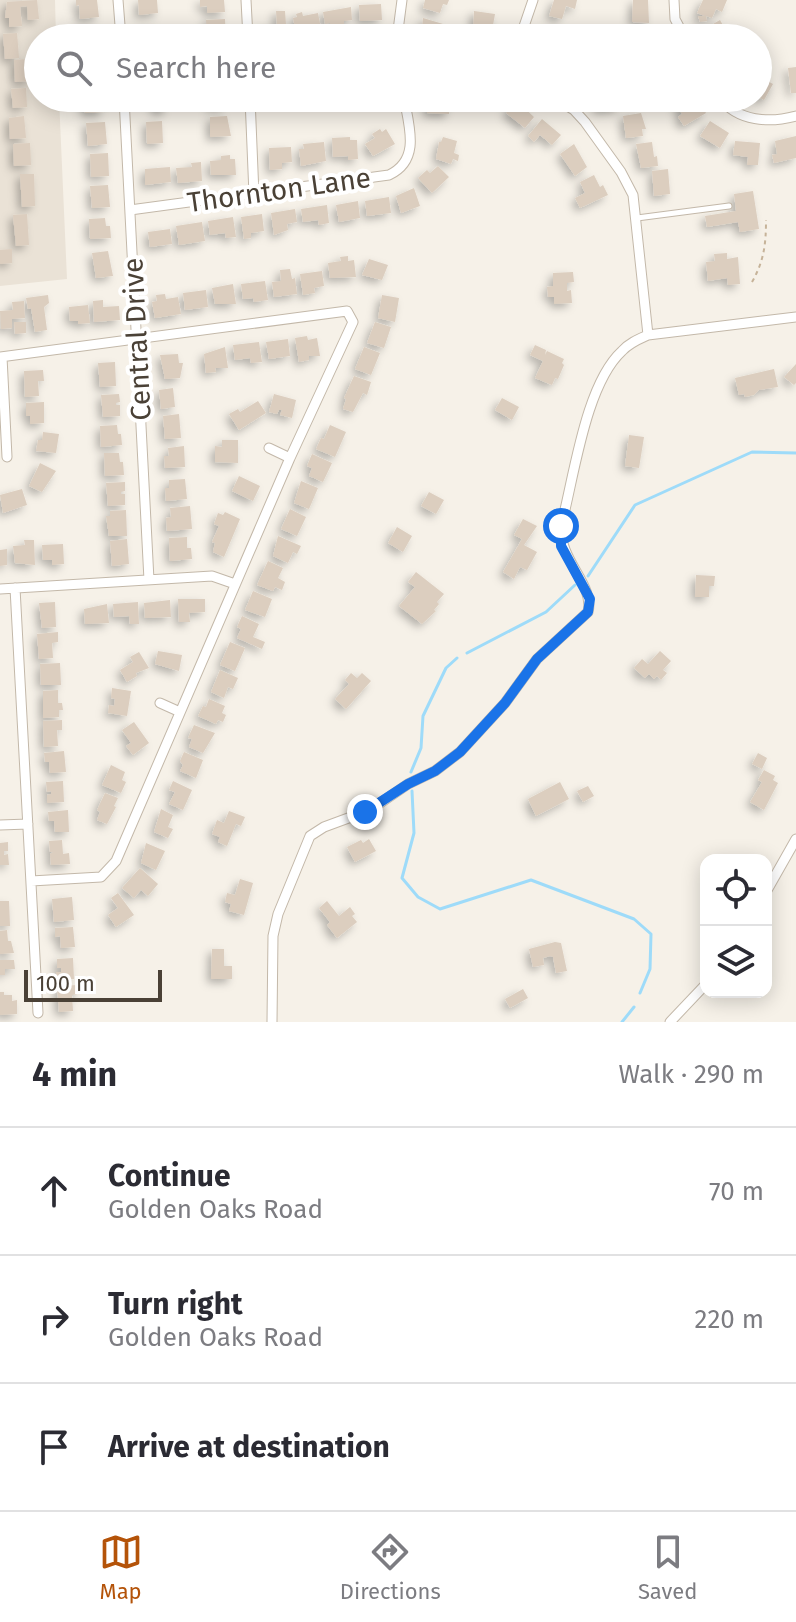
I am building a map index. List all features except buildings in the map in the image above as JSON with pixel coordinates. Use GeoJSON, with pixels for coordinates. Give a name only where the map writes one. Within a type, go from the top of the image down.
{"type":"FeatureCollection","features":[{"type":"Feature","properties":{"kind":"street"},"geometry":{"type":"LineString","coordinates":[[118,0],[120,24]]}},
{"type":"Feature","properties":{"kind":"street"},"geometry":{"type":"LineString","coordinates":[[246,0],[247,24]]}},
{"type":"Feature","properties":{"kind":"street"},"geometry":{"type":"LineString","coordinates":[[399,24],[402,0]]}},
{"type":"Feature","properties":{"kind":"street"},"geometry":{"type":"LineString","coordinates":[[525,24],[533,0]]}},
{"type":"Feature","properties":{"kind":"street"},"geometry":{"type":"LineString","coordinates":[[674,0],[678,24]]}},
{"type":"Feature","properties":{"kind":"street","name":"Central Drive"},"geometry":{"type":"LineString","coordinates":[[125,112],[149,580]]}},
{"type":"Feature","properties":{"kind":"street"},"geometry":{"type":"LineString","coordinates":[[251,112],[254,195]]}},
{"type":"Feature","properties":{"kind":"street","name":"Thornton Lane"},"geometry":{"type":"LineString","coordinates":[[130,210],[373,178],[398,171],[407,161],[411,149],[406,112]]}},
{"type":"Feature","properties":{"kind":"street"},"geometry":{"type":"LineString","coordinates":[[576,112],[606,149],[633,195],[648,335]]}},
{"type":"Feature","properties":{"kind":"street"},"geometry":{"type":"LineString","coordinates":[[736,112],[753,119],[796,116]]}},
{"type":"Feature","properties":{"kind":"street"},"geometry":{"type":"LineString","coordinates":[[7,457],[1,357],[347,311],[353,322],[290,458],[116,861],[110,871],[93,879],[31,881]]}},
{"type":"Feature","properties":{"kind":"street"},"geometry":{"type":"LineString","coordinates":[[272,1022],[273,936],[278,914],[310,836],[324,827],[370,810],[408,784],[435,771],[460,752],[505,703],[537,659],[588,612],[590,599],[561,546],[561,526],[598,388],[611,363],[622,350],[648,335],[796,317]]}},
{"type":"Feature","properties":{"kind":"street"},"geometry":{"type":"LineString","coordinates":[[269,448],[290,458]]}},
{"type":"Feature","properties":{"kind":"street"},"geometry":{"type":"LineString","coordinates":[[0,589],[212,576],[235,584]]}},
{"type":"Feature","properties":{"kind":"street"},"geometry":{"type":"LineString","coordinates":[[15,588],[38,1013]]}},
{"type":"Feature","properties":{"kind":"street"},"geometry":{"type":"LineString","coordinates":[[160,703],[180,712]]}},
{"type":"Feature","properties":{"kind":"street"},"geometry":{"type":"LineString","coordinates":[[0,825],[28,824]]}},
{"type":"Feature","properties":{"kind":"street"},"geometry":{"type":"LineString","coordinates":[[772,881],[796,839]]}},
{"type":"Feature","properties":{"kind":"street"},"geometry":{"type":"LineString","coordinates":[[670,1022],[700,990]]}},
{"type":"Feature","properties":{"kind":"lane"},"geometry":{"type":"LineString","coordinates":[[637,218],[729,206]]}},
{"type":"Feature","properties":{"kind":"path"},"geometry":{"type":"LineString","coordinates":[[752,282],[763,263],[767,246],[766,220]]}},
{"type":"Feature","properties":{"kind":"shaded area"},"geometry":{"type":"Polygon","coordinates":[[[0,0],[55,0],[56,24],[24,24],[24,112],[60,112],[67,279],[0,286],[0,0]]]}},
{"type":"Feature","properties":{"kind":"waterway"},"geometry":{"type":"LineString","coordinates":[[588,576],[635,505],[752,452],[796,453]]}},
{"type":"Feature","properties":{"kind":"waterway"},"geometry":{"type":"LineString","coordinates":[[467,653],[546,612],[575,585]]}},
{"type":"Feature","properties":{"kind":"waterway"},"geometry":{"type":"LineString","coordinates":[[411,772],[421,748],[423,716],[446,668],[457,658]]}},
{"type":"Feature","properties":{"kind":"waterway"},"geometry":{"type":"LineString","coordinates":[[412,791],[414,833],[402,878],[418,897],[440,909],[531,880],[634,919],[651,934],[650,969],[640,993]]}},
{"type":"Feature","properties":{"kind":"waterway"},"geometry":{"type":"LineString","coordinates":[[622,1022],[634,1007]]}},
{"type":"Feature","properties":{"kind":"route"},"geometry":{"type":"LineString","coordinates":[[365,812],[408,784],[435,771],[460,752],[505,703],[537,659],[588,612],[590,599],[561,546],[561,526]]}}]}
